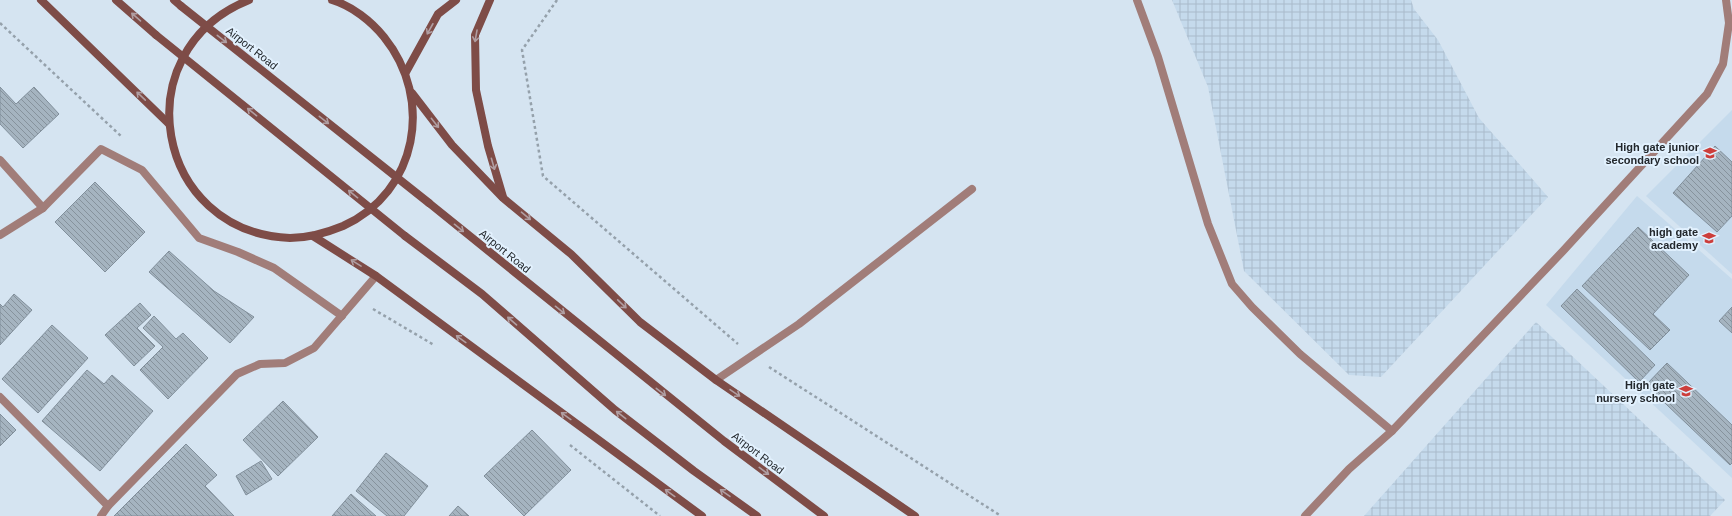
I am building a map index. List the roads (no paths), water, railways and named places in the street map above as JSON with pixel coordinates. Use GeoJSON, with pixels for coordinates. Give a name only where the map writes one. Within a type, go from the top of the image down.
{"type":"FeatureCollection","features":[{"type":"Feature","properties":{"kind":"main road"},"geometry":{"type":"LineString","coordinates":[[41,0],[169,124]]}},
{"type":"Feature","properties":{"kind":"main road"},"geometry":{"type":"LineString","coordinates":[[116,0],[156,35],[405,236],[482,294],[614,410],[694,471],[757,516]]}},
{"type":"Feature","properties":{"kind":"main road","name":"Airport Road"},"geometry":{"type":"LineString","coordinates":[[174,0],[724,441],[824,516]]}},
{"type":"Feature","properties":{"kind":"main road"},"geometry":{"type":"LineString","coordinates":[[249,0],[236,5],[218,16],[189,45],[179,63],[172,83],[169,103],[169,124],[175,155],[184,175],[196,193],[229,221],[249,230],[269,236],[284,237],[313,236],[353,222],[365,213],[386,194],[398,176],[407,156],[412,136],[413,114],[411,93],[406,72],[394,49],[378,29],[358,13],[332,0]]}},
{"type":"Feature","properties":{"kind":"main road"},"geometry":{"type":"LineString","coordinates":[[406,72],[438,14],[456,0]]}},
{"type":"Feature","properties":{"kind":"main road"},"geometry":{"type":"LineString","coordinates":[[490,0],[475,35],[476,90],[488,146],[503,198]]}},
{"type":"Feature","properties":{"kind":"main road"},"geometry":{"type":"LineString","coordinates":[[411,93],[452,145],[503,198],[571,254],[640,322],[716,380],[915,516]]}},
{"type":"Feature","properties":{"kind":"main road"},"geometry":{"type":"LineString","coordinates":[[313,236],[376,276],[702,516]]}},
{"type":"Feature","properties":{"kind":"street"},"geometry":{"type":"LineString","coordinates":[[1137,0],[1158,57],[1208,224],[1232,284],[1252,307],[1300,354],[1392,431]]}},
{"type":"Feature","properties":{"kind":"street"},"geometry":{"type":"LineString","coordinates":[[1305,516],[1349,470],[1392,431],[1563,251],[1707,94],[1723,64],[1729,23],[1726,0]]}},
{"type":"Feature","properties":{"kind":"street"},"geometry":{"type":"LineString","coordinates":[[0,235],[43,208],[101,149],[142,170],[199,238],[238,252],[274,268],[342,316]]}},
{"type":"Feature","properties":{"kind":"street"},"geometry":{"type":"LineString","coordinates":[[0,160],[43,208]]}},
{"type":"Feature","properties":{"kind":"street"},"geometry":{"type":"LineString","coordinates":[[716,380],[799,324],[972,189]]}},
{"type":"Feature","properties":{"kind":"street"},"geometry":{"type":"LineString","coordinates":[[101,516],[108,506],[237,374],[260,364],[285,364],[314,348],[357,300],[376,276]]}},
{"type":"Feature","properties":{"kind":"street"},"geometry":{"type":"LineString","coordinates":[[0,397],[108,506]]}},
{"type":"Feature","properties":{"kind":"place","name":"High gate junior secondary school"},"geometry":{"type":"Point","coordinates":[1710,153]}},
{"type":"Feature","properties":{"kind":"place","name":"high gate academy"},"geometry":{"type":"Point","coordinates":[1709,238]}},
{"type":"Feature","properties":{"kind":"place","name":"High gate nursery school"},"geometry":{"type":"Point","coordinates":[1686,391]}}]}
